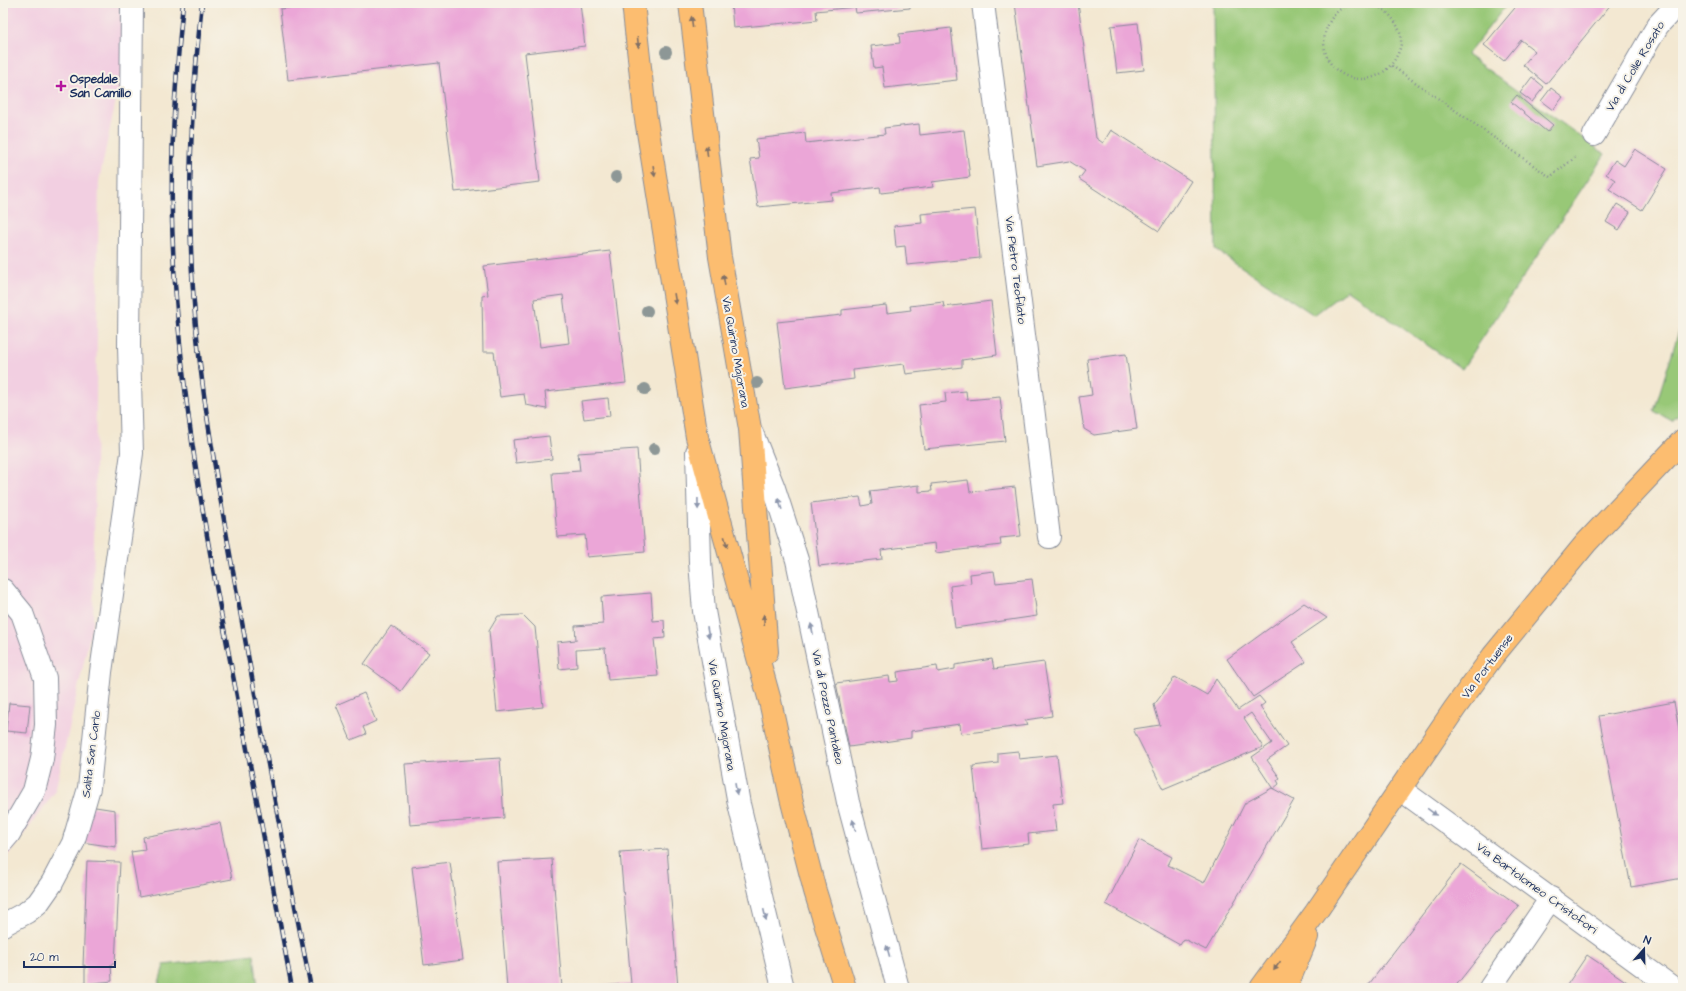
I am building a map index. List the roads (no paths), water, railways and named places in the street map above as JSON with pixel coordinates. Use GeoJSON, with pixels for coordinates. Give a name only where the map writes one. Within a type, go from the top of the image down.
{"type":"FeatureCollection","features":[{"type":"Feature","properties":{"kind":"main road","name":"Via Quirino Majorana"},"geometry":{"type":"LineString","coordinates":[[633,3],[645,113],[697,437],[770,701],[802,846],[845,988]]}},
{"type":"Feature","properties":{"kind":"main road","name":"Via Quirino Majorana"},"geometry":{"type":"LineString","coordinates":[[690,3],[720,257],[750,429],[770,701]]}},
{"type":"Feature","properties":{"kind":"main road","name":"Via Portuense"},"geometry":{"type":"LineString","coordinates":[[1261,988],[1316,912],[1467,692],[1527,614],[1628,496],[1683,440]]}},
{"type":"Feature","properties":{"kind":"main road","name":"Via Portuense"},"geometry":{"type":"LineString","coordinates":[[1286,988],[1316,912]]}},
{"type":"Feature","properties":{"kind":"street","name":"Salita San Carlo"},"geometry":{"type":"LineString","coordinates":[[3,926],[27,912],[38,903],[52,884],[73,843],[89,788],[101,672],[132,453],[129,346],[132,3]]}},
{"type":"Feature","properties":{"kind":"street","name":"Via Pietro Teofilato"},"geometry":{"type":"LineString","coordinates":[[983,3],[1049,537]]}},
{"type":"Feature","properties":{"kind":"street","name":"Via di Colle Rosato"},"geometry":{"type":"LineString","coordinates":[[1594,135],[1658,25],[1671,11],[1683,6]]}},
{"type":"Feature","properties":{"kind":"street","name":"Via di Pozzo Pantaleo"},"geometry":{"type":"LineString","coordinates":[[750,429],[774,488],[797,560],[848,802],[898,988]]}},
{"type":"Feature","properties":{"kind":"street","name":"Via Quirino Majorana"},"geometry":{"type":"LineString","coordinates":[[697,437],[700,562],[704,611],[739,804],[783,988]]}},
{"type":"Feature","properties":{"kind":"street"},"geometry":{"type":"LineString","coordinates":[[3,590],[22,613],[45,678],[46,725],[42,759],[34,791],[9,834],[3,841]]}},
{"type":"Feature","properties":{"kind":"street","name":"Via Bartolomeo Cristofori"},"geometry":{"type":"LineString","coordinates":[[1400,789],[1673,988]]}},
{"type":"Feature","properties":{"kind":"street"},"geometry":{"type":"LineString","coordinates":[[1490,988],[1551,898]]}},
{"type":"Feature","properties":{"kind":"railway"},"geometry":{"type":"LineString","coordinates":[[183,3],[175,94],[172,156],[173,248],[180,346],[192,444],[208,542],[292,988]]}},
{"type":"Feature","properties":{"kind":"railway"},"geometry":{"type":"LineString","coordinates":[[202,3],[194,94],[190,187],[193,287],[200,366],[211,444],[240,614],[311,988]]}},
{"type":"Feature","properties":{"kind":"place","name":"Ospedale San Camillo"},"geometry":{"type":"Point","coordinates":[61,86]}}]}
